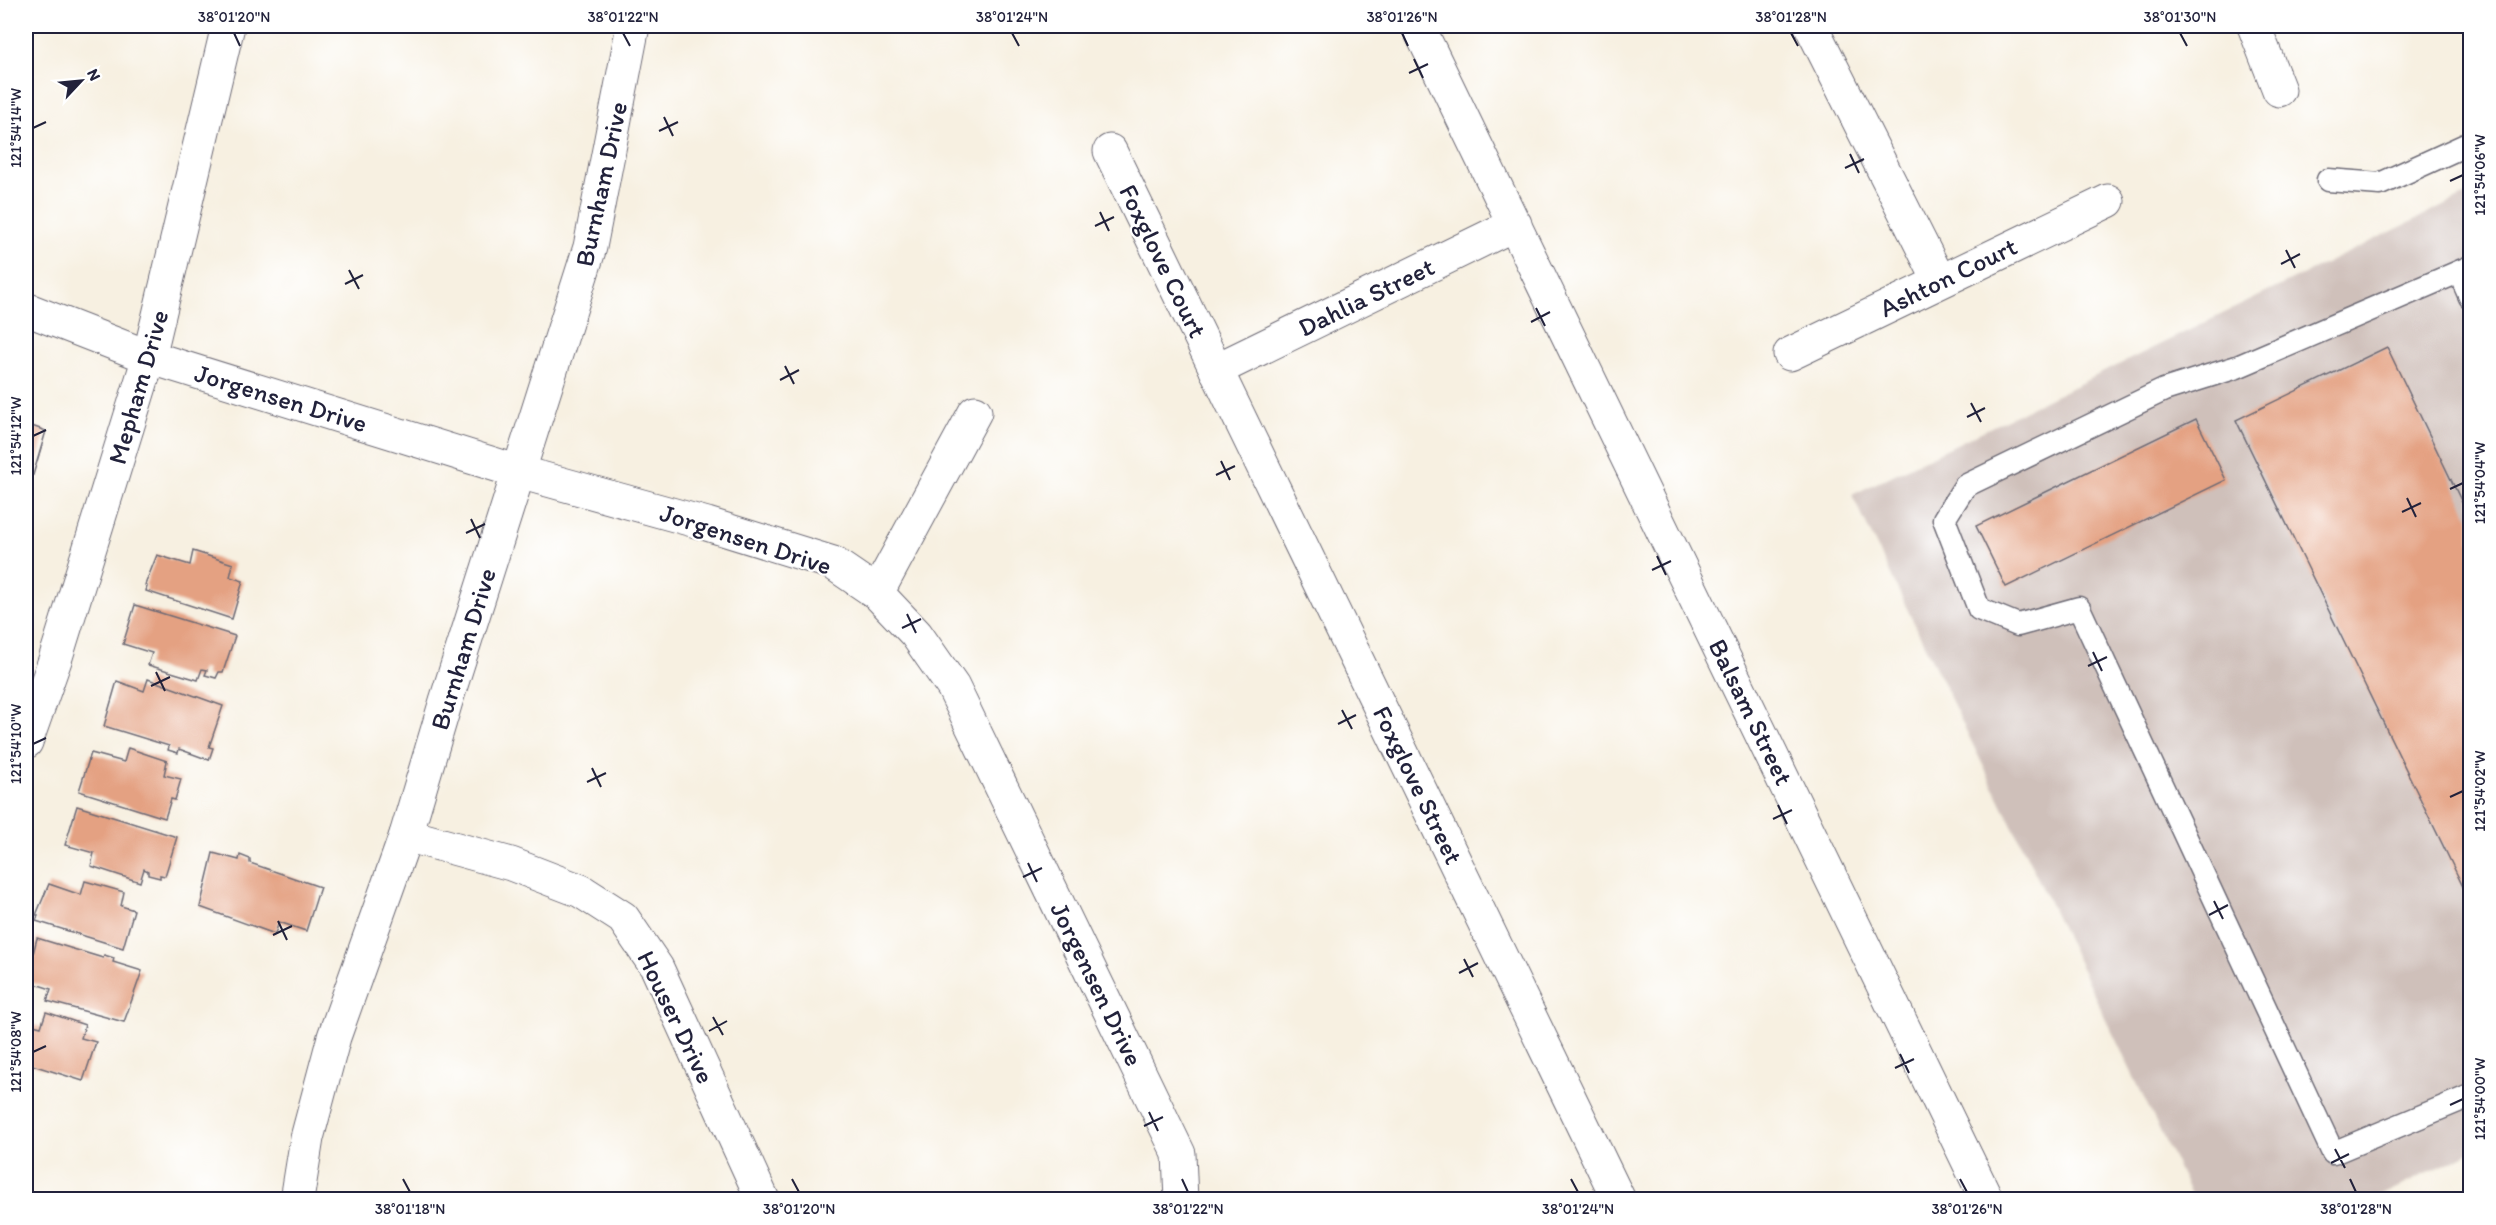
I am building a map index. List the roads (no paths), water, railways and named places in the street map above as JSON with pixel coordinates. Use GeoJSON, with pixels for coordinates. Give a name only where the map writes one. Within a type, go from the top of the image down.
{"type":"FeatureCollection","features":[{"type":"Feature","properties":{"kind":"street","name":"Mepham Drive"},"geometry":{"type":"LineString","coordinates":[[26,742],[55,660],[149,357],[228,26]]}},
{"type":"Feature","properties":{"kind":"street","name":"Burnham Drive"},"geometry":{"type":"LineString","coordinates":[[297,1200],[307,1138],[334,1037],[406,835],[590,247],[633,26]]}},
{"type":"Feature","properties":{"kind":"street","name":"Balsam Street"},"geometry":{"type":"LineString","coordinates":[[1418,26],[1987,1200]]}},
{"type":"Feature","properties":{"kind":"street"},"geometry":{"type":"LineString","coordinates":[[1812,26],[1939,280]]}},
{"type":"Feature","properties":{"kind":"street"},"geometry":{"type":"LineString","coordinates":[[2254,26],[2279,90]]}},
{"type":"Feature","properties":{"kind":"street","name":"Foxglove Court"},"geometry":{"type":"LineString","coordinates":[[1110,151],[1216,370]]}},
{"type":"Feature","properties":{"kind":"street","name":"Ashton Court"},"geometry":{"type":"LineString","coordinates":[[1790,354],[1939,280],[2108,201]]}},
{"type":"Feature","properties":{"kind":"street","name":"Dahlia Street"},"geometry":{"type":"LineString","coordinates":[[1216,370],[1515,224]]}},
{"type":"Feature","properties":{"kind":"street","name":"Jorgensen Drive"},"geometry":{"type":"LineString","coordinates":[[26,309],[149,357],[519,472],[706,524],[833,563],[877,593],[916,634],[953,687],[1179,1154],[1181,1200]]}},
{"type":"Feature","properties":{"kind":"street","name":"Foxglove Street"},"geometry":{"type":"LineString","coordinates":[[1216,370],[1619,1200]]}},
{"type":"Feature","properties":{"kind":"street"},"geometry":{"type":"LineString","coordinates":[[877,593],[975,412]]}},
{"type":"Feature","properties":{"kind":"street","name":"Houser Drive"},"geometry":{"type":"LineString","coordinates":[[406,835],[511,864],[581,891],[623,918],[657,968],[763,1200]]}},
{"type":"Feature","properties":{"kind":"lane"},"geometry":{"type":"LineString","coordinates":[[2328,180],[2380,184],[2470,142]]}},
{"type":"Feature","properties":{"kind":"lane"},"geometry":{"type":"LineString","coordinates":[[2470,297],[2465,269],[2238,367],[2164,390],[1965,486],[1944,519],[1979,609],[2018,625],[2079,608],[2333,1153],[2470,1096]]}}]}
